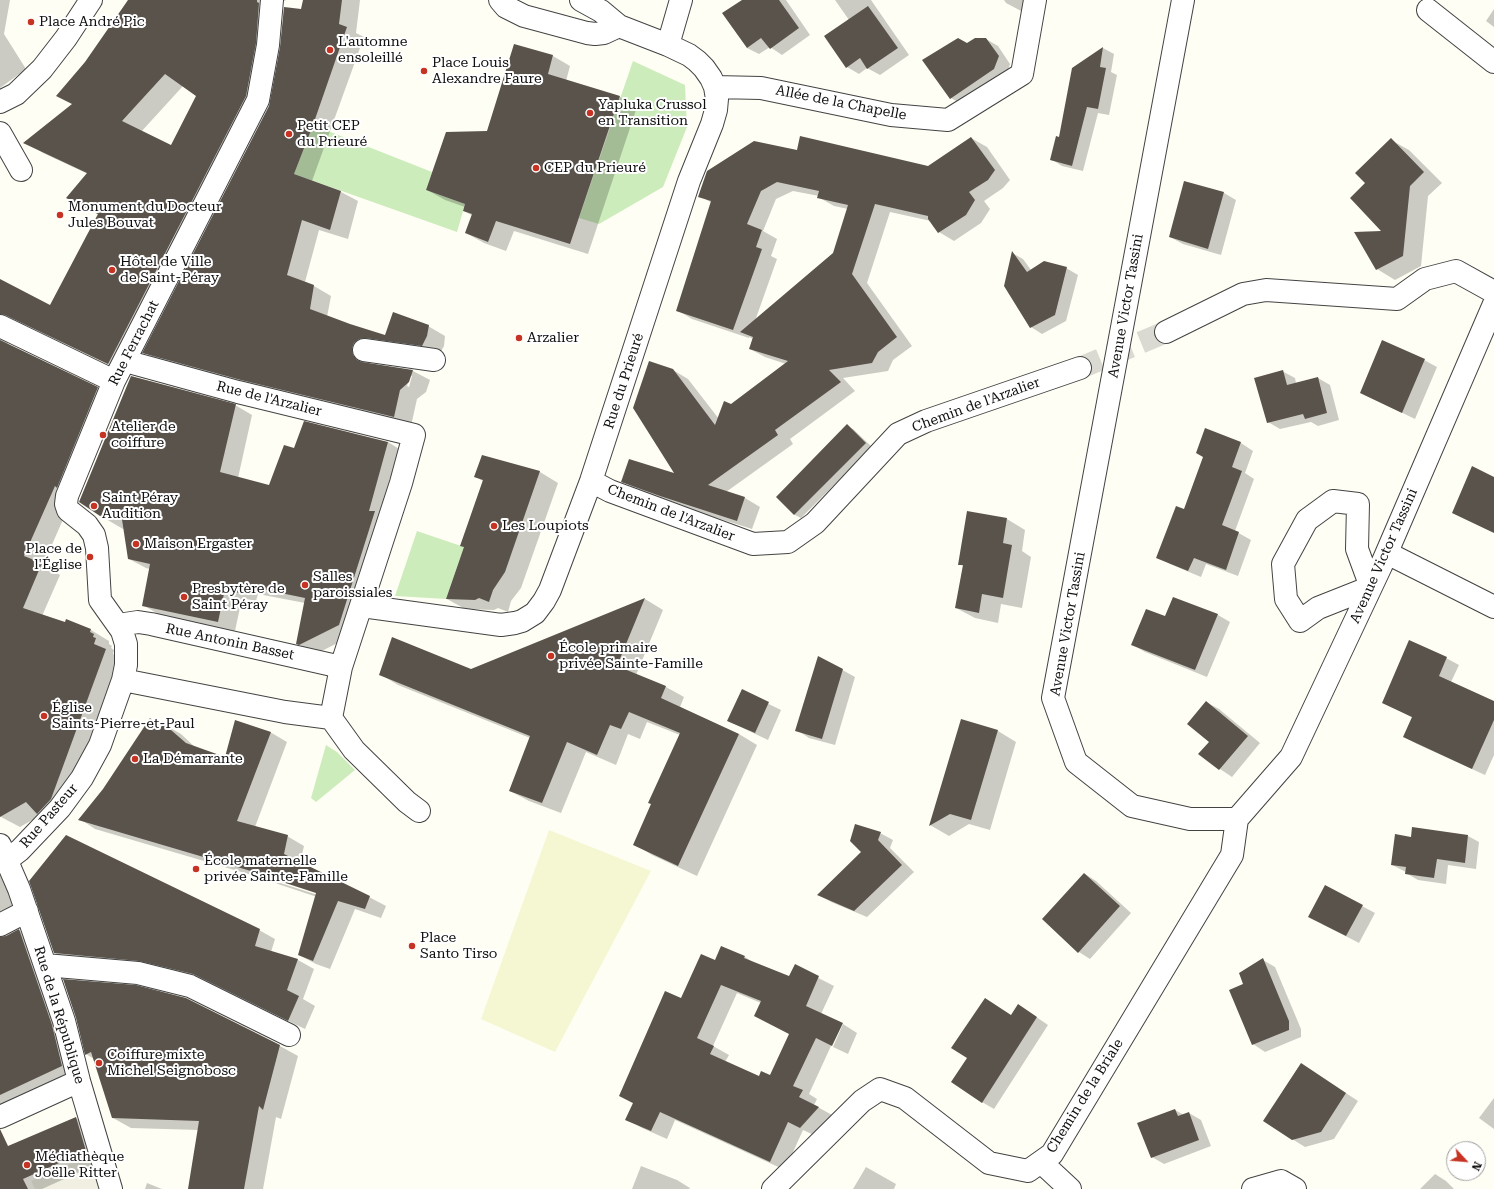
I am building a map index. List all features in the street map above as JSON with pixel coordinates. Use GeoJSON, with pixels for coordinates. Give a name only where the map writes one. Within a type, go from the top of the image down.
{"type":"FeatureCollection","features":[{"type":"Feature","properties":{"kind":"street"},"geometry":{"type":"LineString","coordinates":[[8,98],[42,69],[66,38],[91,0]]}},
{"type":"Feature","properties":{"kind":"street","name":"Rue Ferrachat"},"geometry":{"type":"LineString","coordinates":[[118,625],[100,600],[97,548],[94,535],[87,525],[68,510],[66,504],[67,496],[114,381],[258,100],[268,45],[272,0]]}},
{"type":"Feature","properties":{"kind":"street"},"geometry":{"type":"LineString","coordinates":[[500,0],[506,7],[524,16],[587,33],[604,33],[619,26]]}},
{"type":"Feature","properties":{"kind":"street","name":"Rue du Prieuré"},"geometry":{"type":"LineString","coordinates":[[362,606],[501,625],[515,624],[522,621],[540,608],[550,590],[591,481],[689,181],[712,124],[716,110],[716,99],[715,87],[704,68],[689,55],[668,45],[619,26],[601,11],[581,0]]}},
{"type":"Feature","properties":{"kind":"street"},"geometry":{"type":"LineString","coordinates":[[668,45],[681,0]]}},
{"type":"Feature","properties":{"kind":"street","name":"Allée de la Chapelle"},"geometry":{"type":"LineString","coordinates":[[715,87],[761,88],[892,116],[948,120],[1022,74],[1035,0]]}},
{"type":"Feature","properties":{"kind":"street","name":"Avenue Victor Tassini"},"geometry":{"type":"LineString","coordinates":[[1183,0],[1053,698],[1076,762],[1132,806],[1190,819],[1237,819],[1291,757],[1387,553],[1494,304]]}},
{"type":"Feature","properties":{"kind":"street"},"geometry":{"type":"LineString","coordinates":[[1428,10],[1494,62]]}},
{"type":"Feature","properties":{"kind":"street"},"geometry":{"type":"LineString","coordinates":[[0,133],[21,170]]}},
{"type":"Feature","properties":{"kind":"street"},"geometry":{"type":"LineString","coordinates":[[1166,332],[1243,294],[1266,290],[1397,299],[1425,279],[1456,271],[1494,292]]}},
{"type":"Feature","properties":{"kind":"street"},"geometry":{"type":"LineString","coordinates":[[0,326],[114,381]]}},
{"type":"Feature","properties":{"kind":"street"},"geometry":{"type":"LineString","coordinates":[[364,350],[434,360]]}},
{"type":"Feature","properties":{"kind":"street","name":"Rue de l'Arzalier"},"geometry":{"type":"LineString","coordinates":[[125,360],[238,392],[414,435],[401,483],[362,606]]}},
{"type":"Feature","properties":{"kind":"street","name":"Chemin de l'Arzalier"},"geometry":{"type":"LineString","coordinates":[[591,481],[610,492],[753,544],[788,542],[815,523],[898,434],[926,421],[1080,368]]}},
{"type":"Feature","properties":{"kind":"street"},"geometry":{"type":"LineString","coordinates":[[1333,501],[1358,504],[1357,549],[1371,587],[1318,608],[1300,621],[1286,599],[1283,564],[1307,520],[1333,501]]}},
{"type":"Feature","properties":{"kind":"street"},"geometry":{"type":"LineString","coordinates":[[1387,553],[1494,607]]}},
{"type":"Feature","properties":{"kind":"street"},"geometry":{"type":"LineString","coordinates":[[330,718],[340,667],[362,606]]}},
{"type":"Feature","properties":{"kind":"street","name":"Rue Antonin Basset"},"geometry":{"type":"LineString","coordinates":[[118,625],[138,622],[151,624],[340,667]]}},
{"type":"Feature","properties":{"kind":"street"},"geometry":{"type":"LineString","coordinates":[[118,625],[125,638],[127,652],[123,680],[285,712],[330,718],[354,750],[419,811]]}},
{"type":"Feature","properties":{"kind":"street","name":"Rue Pasteur"},"geometry":{"type":"LineString","coordinates":[[4,852],[20,850],[60,808],[82,778],[100,745],[123,680]]}},
{"type":"Feature","properties":{"kind":"street","name":"Chemin de la Briale"},"geometry":{"type":"LineString","coordinates":[[773,1189],[862,1101],[880,1089],[905,1098],[989,1163],[1028,1171],[1042,1162],[1052,1154],[1232,855],[1237,819]]}},
{"type":"Feature","properties":{"kind":"street","name":"Rue de la République"},"geometry":{"type":"LineString","coordinates":[[4,852],[27,911],[64,1021],[79,1081],[111,1189]]}},
{"type":"Feature","properties":{"kind":"street"},"geometry":{"type":"LineString","coordinates":[[0,925],[27,911]]}},
{"type":"Feature","properties":{"kind":"street"},"geometry":{"type":"LineString","coordinates":[[45,965],[138,973],[190,986],[289,1035]]}},
{"type":"Feature","properties":{"kind":"street"},"geometry":{"type":"LineString","coordinates":[[0,1116],[79,1081]]}},
{"type":"Feature","properties":{"kind":"street"},"geometry":{"type":"LineString","coordinates":[[1042,1162],[1070,1189]]}},
{"type":"Feature","properties":{"kind":"street"},"geometry":{"type":"LineString","coordinates":[[1253,1189],[1280,1180],[1295,1189]]}},
{"type":"Feature","properties":{"kind":"green space"},"geometry":{"type":"Polygon","coordinates":[[[633,61],[685,85],[687,127],[663,187],[599,224],[579,218],[633,61]]]}},
{"type":"Feature","properties":{"kind":"green space"},"geometry":{"type":"Polygon","coordinates":[[[313,125],[432,172],[426,190],[465,204],[457,232],[294,174],[313,125]]]}},
{"type":"Feature","properties":{"kind":"green space"},"geometry":{"type":"Polygon","coordinates":[[[417,531],[464,547],[446,599],[395,596],[417,531]]]}},
{"type":"Feature","properties":{"kind":"green space"},"geometry":{"type":"Polygon","coordinates":[[[326,745],[337,752],[355,770],[316,802],[311,798],[326,745]]]}},
{"type":"Feature","properties":{"kind":"green space"},"geometry":{"type":"Polygon","coordinates":[[[549,830],[651,871],[555,1052],[481,1019],[549,830]]]}},
{"type":"Feature","properties":{"kind":"shaded area"},"geometry":{"type":"Polygon","coordinates":[[[96,1152],[105,1189],[35,1189],[31,1181],[96,1152]]]}},
{"type":"Feature","properties":{"kind":"building"},"geometry":{"type":"Polygon","coordinates":[[[128,0],[257,0],[259,3],[256,43],[246,96],[108,364],[0,314],[0,279],[50,305],[98,214],[66,198],[87,173],[23,143],[72,104],[56,96],[85,62],[128,0]],[[165,74],[122,121],[171,145],[196,96],[165,74]]]}},
{"type":"Feature","properties":{"kind":"building"},"geometry":{"type":"Polygon","coordinates":[[[303,0],[342,0],[339,24],[347,27],[313,125],[294,174],[341,191],[330,230],[302,220],[287,275],[314,285],[310,309],[350,324],[385,335],[393,312],[429,325],[427,336],[422,346],[365,338],[359,339],[354,343],[352,348],[353,355],[357,360],[362,362],[413,370],[409,382],[400,390],[394,417],[241,380],[142,353],[269,106],[280,47],[284,7],[301,9],[303,0]]]}},
{"type":"Feature","properties":{"kind":"building"},"geometry":{"type":"Polygon","coordinates":[[[742,0],[779,0],[799,28],[770,49],[761,38],[747,48],[722,13],[742,0]]]}},
{"type":"Feature","properties":{"kind":"building"},"geometry":{"type":"Polygon","coordinates":[[[868,6],[898,48],[867,69],[860,58],[846,68],[824,36],[868,6]]]}},
{"type":"Feature","properties":{"kind":"building"},"geometry":{"type":"Polygon","coordinates":[[[958,38],[967,43],[975,38],[986,38],[999,56],[994,69],[950,99],[922,60],[958,38]]]}},
{"type":"Feature","properties":{"kind":"building","name":"CEP du Prieuré"},"geometry":{"type":"Polygon","coordinates":[[[514,44],[553,55],[548,74],[620,96],[570,244],[496,221],[488,242],[465,233],[472,214],[463,211],[465,204],[426,190],[446,132],[487,131],[514,44]]]}},
{"type":"Feature","properties":{"kind":"building"},"geometry":{"type":"Polygon","coordinates":[[[1103,47],[1100,67],[1106,68],[1098,109],[1087,107],[1072,166],[1050,160],[1056,136],[1059,137],[1072,68],[1103,47]]]}},
{"type":"Feature","properties":{"kind":"building"},"geometry":{"type":"Polygon","coordinates":[[[800,136],[928,166],[971,137],[995,170],[988,180],[969,192],[975,200],[966,215],[938,233],[928,219],[928,216],[875,204],[852,274],[897,337],[878,352],[872,363],[829,370],[841,382],[775,430],[778,435],[708,485],[745,497],[737,521],[621,482],[629,459],[674,473],[633,408],[649,361],[673,369],[715,425],[724,401],[731,404],[788,361],[749,349],[753,337],[740,332],[833,253],[848,205],[817,198],[819,191],[777,182],[761,191],[747,224],[762,230],[756,247],[762,249],[733,330],[676,311],[711,201],[698,197],[707,171],[754,141],[797,150],[800,136]]]}},
{"type":"Feature","properties":{"kind":"building"},"geometry":{"type":"Polygon","coordinates":[[[1391,138],[1424,172],[1410,186],[1403,256],[1376,270],[1354,232],[1381,231],[1350,198],[1365,183],[1355,173],[1391,138]]]}},
{"type":"Feature","properties":{"kind":"building"},"geometry":{"type":"Polygon","coordinates":[[[1184,181],[1224,192],[1208,249],[1169,237],[1184,181]]]}},
{"type":"Feature","properties":{"kind":"building"},"geometry":{"type":"Polygon","coordinates":[[[1012,251],[1027,272],[1044,261],[1067,267],[1055,315],[1030,328],[1004,286],[1012,251]]]}},
{"type":"Feature","properties":{"kind":"building"},"geometry":{"type":"Polygon","coordinates":[[[0,340],[98,387],[57,488],[55,486],[24,556],[42,563],[23,608],[65,622],[66,619],[91,629],[90,632],[94,634],[93,637],[96,638],[94,644],[106,649],[51,799],[37,814],[26,802],[0,817],[0,340]]]}},
{"type":"Feature","properties":{"kind":"building"},"geometry":{"type":"Polygon","coordinates":[[[1382,340],[1425,359],[1402,413],[1360,393],[1382,340]]]}},
{"type":"Feature","properties":{"kind":"building"},"geometry":{"type":"Polygon","coordinates":[[[1283,370],[1287,385],[1318,377],[1327,413],[1305,419],[1303,414],[1267,423],[1254,378],[1283,370]]]}},
{"type":"Feature","properties":{"kind":"building"},"geometry":{"type":"Polygon","coordinates":[[[131,376],[236,404],[220,472],[269,485],[284,445],[294,448],[304,421],[388,442],[369,511],[375,511],[339,625],[299,645],[296,644],[305,598],[242,585],[239,593],[225,589],[218,622],[142,606],[150,564],[128,559],[121,513],[106,520],[79,502],[131,376]]]}},
{"type":"Feature","properties":{"kind":"building"},"geometry":{"type":"Polygon","coordinates":[[[847,424],[866,443],[794,515],[776,497],[847,424]]]}},
{"type":"Feature","properties":{"kind":"building"},"geometry":{"type":"Polygon","coordinates":[[[1205,428],[1241,442],[1232,467],[1242,471],[1222,525],[1239,532],[1226,570],[1194,558],[1188,571],[1156,558],[1176,506],[1184,509],[1203,457],[1196,453],[1205,428]]]}},
{"type":"Feature","properties":{"kind":"building","name":"Les Loupiots"},"geometry":{"type":"Polygon","coordinates":[[[482,455],[540,471],[505,572],[493,590],[489,602],[479,598],[475,600],[446,599],[464,547],[460,546],[483,480],[474,477],[482,455]]]}},
{"type":"Feature","properties":{"kind":"building"},"geometry":{"type":"Polygon","coordinates":[[[1472,466],[1494,477],[1494,533],[1452,513],[1472,466]]]}},
{"type":"Feature","properties":{"kind":"building"},"geometry":{"type":"Polygon","coordinates":[[[967,511],[1007,518],[1003,543],[1012,545],[1003,598],[982,594],[979,613],[955,608],[963,565],[958,565],[967,511]]]}},
{"type":"Feature","properties":{"kind":"building"},"geometry":{"type":"Polygon","coordinates":[[[1173,597],[1218,614],[1195,670],[1131,645],[1146,609],[1165,616],[1173,597]]]}},
{"type":"Feature","properties":{"kind":"building"},"geometry":{"type":"Polygon","coordinates":[[[645,598],[617,666],[666,686],[661,698],[739,734],[678,866],[633,845],[651,804],[648,803],[680,733],[629,712],[621,729],[610,725],[597,755],[567,742],[542,803],[509,791],[530,736],[379,675],[392,637],[471,669],[645,598]]]}},
{"type":"Feature","properties":{"kind":"building"},"geometry":{"type":"Polygon","coordinates":[[[1409,640],[1447,657],[1439,676],[1494,701],[1494,720],[1472,769],[1403,737],[1412,717],[1382,703],[1409,640]]]}},
{"type":"Feature","properties":{"kind":"building"},"geometry":{"type":"Polygon","coordinates":[[[818,656],[843,669],[822,739],[795,731],[818,656]]]}},
{"type":"Feature","properties":{"kind":"building"},"geometry":{"type":"Polygon","coordinates":[[[742,689],[769,702],[755,733],[727,721],[742,689]]]}},
{"type":"Feature","properties":{"kind":"building"},"geometry":{"type":"Polygon","coordinates":[[[1206,701],[1248,736],[1219,770],[1198,754],[1209,742],[1187,724],[1206,701]]]}},
{"type":"Feature","properties":{"kind":"building"},"geometry":{"type":"Polygon","coordinates":[[[150,718],[160,728],[164,724],[186,743],[225,757],[235,720],[271,732],[237,821],[288,835],[284,854],[370,896],[365,909],[338,901],[313,961],[298,955],[316,893],[261,874],[78,820],[103,789],[150,718]]]}},
{"type":"Feature","properties":{"kind":"building"},"geometry":{"type":"Polygon","coordinates":[[[961,719],[998,730],[971,820],[950,814],[929,826],[961,719]]]}},
{"type":"Feature","properties":{"kind":"building"},"geometry":{"type":"Polygon","coordinates":[[[855,824],[881,832],[878,840],[902,865],[854,911],[817,895],[861,852],[850,841],[855,824]]]}},
{"type":"Feature","properties":{"kind":"building"},"geometry":{"type":"Polygon","coordinates":[[[1412,827],[1468,835],[1465,863],[1437,859],[1434,878],[1405,874],[1406,867],[1391,865],[1395,834],[1411,837],[1412,827]]]}},
{"type":"Feature","properties":{"kind":"building"},"geometry":{"type":"Polygon","coordinates":[[[66,835],[260,929],[255,946],[298,959],[287,990],[299,996],[288,1021],[193,974],[139,961],[54,953],[29,881],[66,835]]]}},
{"type":"Feature","properties":{"kind":"building"},"geometry":{"type":"Polygon","coordinates":[[[1084,873],[1120,906],[1078,953],[1042,919],[1084,873]]]}},
{"type":"Feature","properties":{"kind":"building"},"geometry":{"type":"Polygon","coordinates":[[[1325,885],[1363,905],[1346,936],[1308,917],[1325,885]]]}},
{"type":"Feature","properties":{"kind":"building"},"geometry":{"type":"Polygon","coordinates":[[[19,929],[52,1025],[62,1066],[0,1095],[0,937],[6,936],[19,929]]]}},
{"type":"Feature","properties":{"kind":"building"},"geometry":{"type":"Polygon","coordinates":[[[721,946],[745,956],[744,958],[789,976],[795,964],[819,976],[806,1006],[843,1023],[832,1046],[816,1038],[793,1086],[803,1090],[799,1097],[819,1107],[800,1128],[788,1122],[770,1162],[660,1112],[651,1131],[625,1120],[633,1103],[619,1096],[665,991],[681,998],[701,954],[715,960],[721,946]],[[721,985],[697,1038],[714,1046],[710,1054],[759,1076],[761,1071],[770,1075],[789,1034],[754,1016],[761,1001],[721,985]]]}},
{"type":"Feature","properties":{"kind":"building"},"geometry":{"type":"Polygon","coordinates":[[[1263,958],[1289,1021],[1289,1030],[1252,1045],[1229,990],[1243,984],[1239,973],[1263,958]]]}},
{"type":"Feature","properties":{"kind":"building"},"geometry":{"type":"Polygon","coordinates":[[[63,979],[136,985],[186,998],[280,1045],[263,1110],[259,1106],[244,1189],[188,1189],[199,1121],[112,1118],[91,1052],[85,1055],[76,1018],[63,979]]]}},
{"type":"Feature","properties":{"kind":"building"},"geometry":{"type":"Polygon","coordinates":[[[985,998],[1011,1015],[1018,1004],[1037,1017],[982,1103],[951,1082],[967,1058],[951,1048],[985,998]]]}},
{"type":"Feature","properties":{"kind":"building"},"geometry":{"type":"Polygon","coordinates":[[[1301,1063],[1346,1093],[1321,1132],[1292,1140],[1263,1121],[1301,1063]]]}},
{"type":"Feature","properties":{"kind":"building"},"geometry":{"type":"Polygon","coordinates":[[[1175,1109],[1178,1116],[1189,1112],[1199,1140],[1151,1158],[1137,1123],[1175,1109]]]}},
{"type":"Feature","properties":{"kind":"building","name":"Médiathèque Joëlle Ritter"},"geometry":{"type":"Polygon","coordinates":[[[76,1117],[86,1151],[23,1179],[28,1189],[0,1189],[0,1129],[8,1146],[76,1117]]]}},
{"type":"Feature","properties":{"kind":"tunnel"},"geometry":{"type":"LineString","coordinates":[[1080,368],[1166,332]]}},
{"type":"Feature","properties":{"kind":"place","name":"Place André Pic"},"geometry":{"type":"Point","coordinates":[31,22]}},
{"type":"Feature","properties":{"kind":"place","name":"L'automne ensoleillé"},"geometry":{"type":"Point","coordinates":[330,50]}},
{"type":"Feature","properties":{"kind":"place","name":"Place Louis Alexandre Faure"},"geometry":{"type":"Point","coordinates":[424,71]}},
{"type":"Feature","properties":{"kind":"place","name":"Yapluka Crussol en Transition"},"geometry":{"type":"Point","coordinates":[590,113]}},
{"type":"Feature","properties":{"kind":"place","name":"Petit CEP du Prieuré"},"geometry":{"type":"Point","coordinates":[289,134]}},
{"type":"Feature","properties":{"kind":"place","name":"CEP du Prieuré"},"geometry":{"type":"Point","coordinates":[536,168]}},
{"type":"Feature","properties":{"kind":"place","name":"Monument du Docteur Jules Bouvat"},"geometry":{"type":"Point","coordinates":[60,215]}},
{"type":"Feature","properties":{"kind":"place","name":"Hôtel de Ville de Saint-Péray"},"geometry":{"type":"Point","coordinates":[112,270]}},
{"type":"Feature","properties":{"kind":"place","name":"Arzalier"},"geometry":{"type":"Point","coordinates":[519,338]}},
{"type":"Feature","properties":{"kind":"place","name":"Atelier de coiffure"},"geometry":{"type":"Point","coordinates":[103,435]}},
{"type":"Feature","properties":{"kind":"place","name":"Saint Péray Audition"},"geometry":{"type":"Point","coordinates":[94,506]}},
{"type":"Feature","properties":{"kind":"place","name":"Les Loupiots"},"geometry":{"type":"Point","coordinates":[494,526]}},
{"type":"Feature","properties":{"kind":"place","name":"Maison Ergaster"},"geometry":{"type":"Point","coordinates":[136,544]}},
{"type":"Feature","properties":{"kind":"place","name":"Place de l'Église"},"geometry":{"type":"Point","coordinates":[90,557]}},
{"type":"Feature","properties":{"kind":"place","name":"Salles paroissiales"},"geometry":{"type":"Point","coordinates":[305,585]}},
{"type":"Feature","properties":{"kind":"place","name":"Presbytère de Saint Péray"},"geometry":{"type":"Point","coordinates":[184,597]}},
{"type":"Feature","properties":{"kind":"place","name":"École primaire privée Sainte-Famille"},"geometry":{"type":"Point","coordinates":[551,656]}},
{"type":"Feature","properties":{"kind":"place","name":"Église Saints-Pierre-et-Paul"},"geometry":{"type":"Point","coordinates":[44,716]}},
{"type":"Feature","properties":{"kind":"place","name":"La Démarrante"},"geometry":{"type":"Point","coordinates":[135,759]}},
{"type":"Feature","properties":{"kind":"place","name":"École maternelle privée Sainte-Famille"},"geometry":{"type":"Point","coordinates":[196,869]}},
{"type":"Feature","properties":{"kind":"place","name":"Place Santo Tirso"},"geometry":{"type":"Point","coordinates":[412,946]}},
{"type":"Feature","properties":{"kind":"place","name":"Coiffure mixte Michel Seignobosc"},"geometry":{"type":"Point","coordinates":[99,1063]}},
{"type":"Feature","properties":{"kind":"place","name":"Médiathèque Joëlle Ritter"},"geometry":{"type":"Point","coordinates":[27,1165]}}]}
